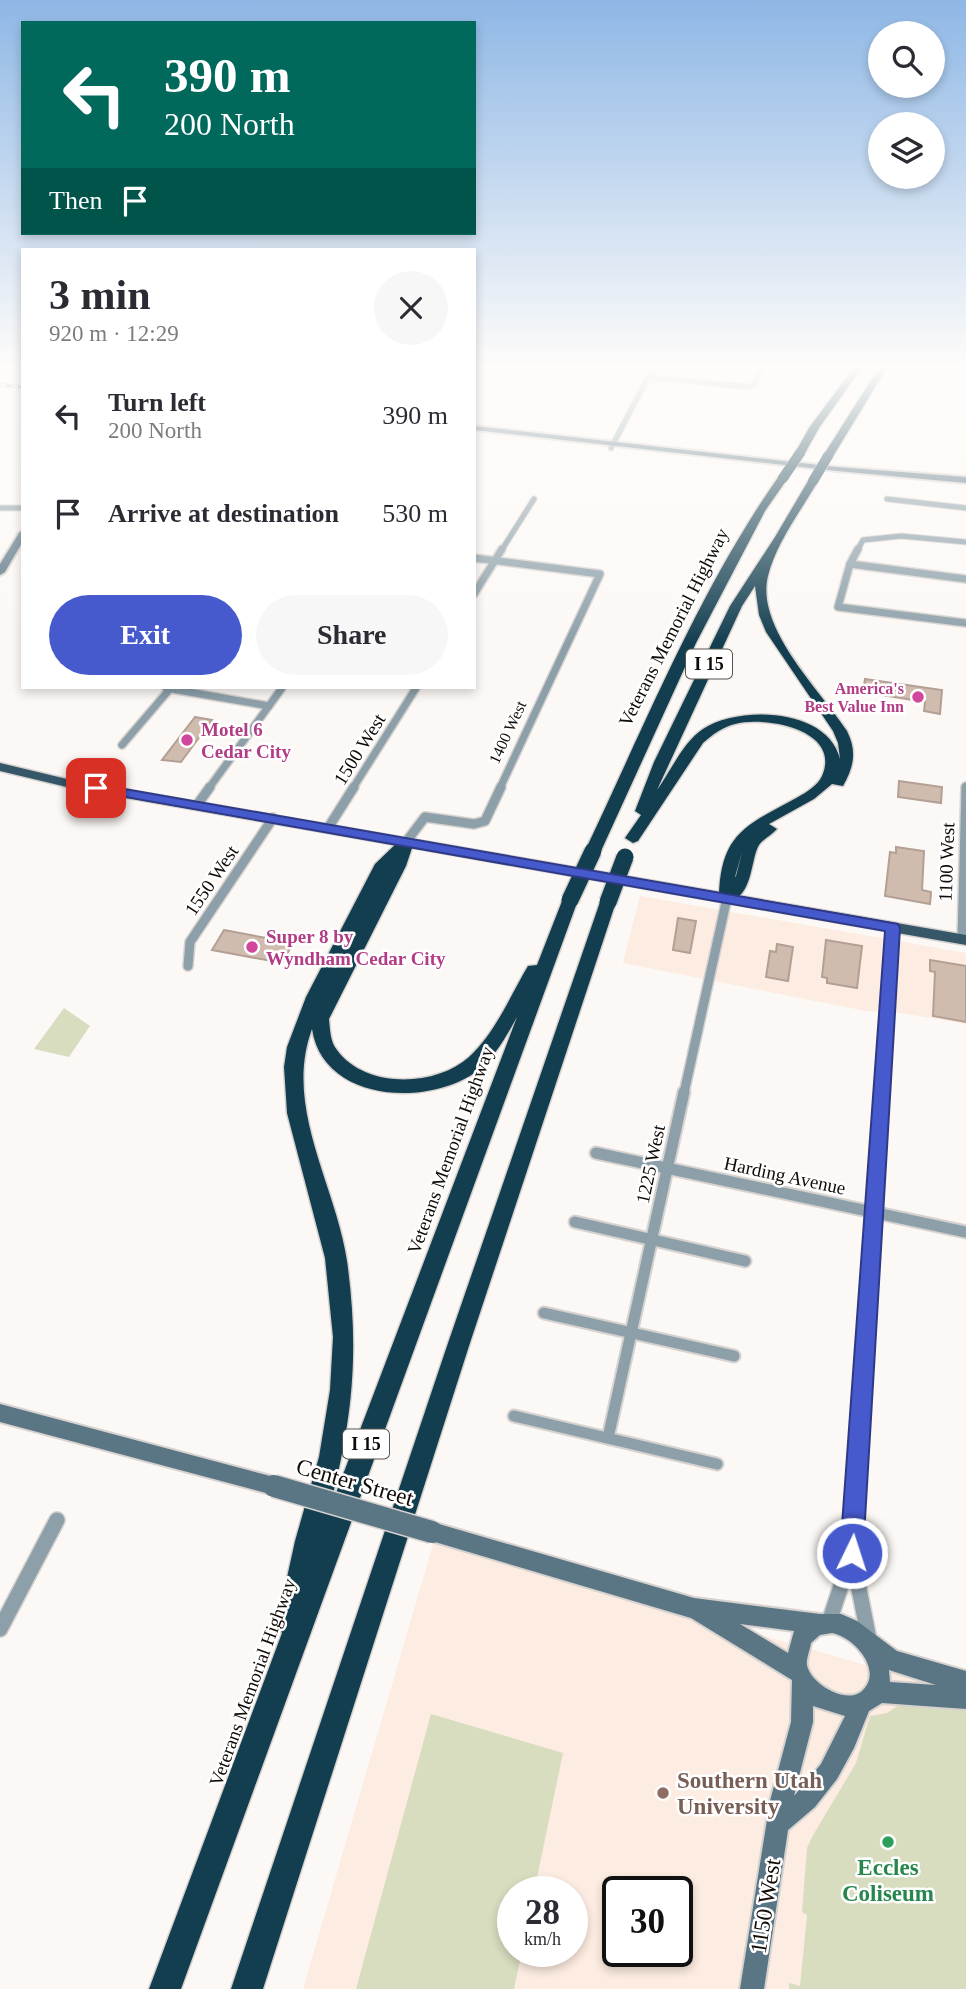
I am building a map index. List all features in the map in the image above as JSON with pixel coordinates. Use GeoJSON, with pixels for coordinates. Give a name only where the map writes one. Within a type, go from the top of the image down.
{"type":"FeatureCollection","features":[{"type":"Feature","properties":{"kind":"highway","name":"Veterans Memorial Highway"},"geometry":{"type":"LineString","coordinates":[[166,1989],[276,1685],[566,911],[690,643],[760,511],[796,459]]}},
{"type":"Feature","properties":{"kind":"highway","name":"I 15"},"geometry":{"type":"LineString","coordinates":[[247,1989],[457,1346],[625,857],[661,762],[736,606],[781,537],[826,459]]}},
{"type":"Feature","properties":{"kind":"highway"},"geometry":{"type":"LineString","coordinates":[[727,898],[744,877],[752,843],[768,830],[822,799],[837,784],[847,756],[837,726],[783,652],[766,619],[761,581],[781,537]]}},
{"type":"Feature","properties":{"kind":"highway"},"geometry":{"type":"LineString","coordinates":[[633,838],[698,740],[708,730],[738,719],[760,718],[783,720],[807,729],[827,744],[832,753],[834,761],[828,779],[812,794],[756,825],[738,841],[726,878],[727,898]]}},
{"type":"Feature","properties":{"kind":"highway"},"geometry":{"type":"LineString","coordinates":[[406,842],[398,866],[320,1019],[324,1044],[330,1054],[350,1072],[369,1080],[414,1085],[463,1071],[487,1050],[566,911]]}},
{"type":"Feature","properties":{"kind":"highway"},"geometry":{"type":"LineString","coordinates":[[276,1685],[308,1541],[331,1457],[341,1390],[344,1338],[336,1258],[298,1113],[293,1067],[296,1047],[315,997],[383,864],[406,842]]}},
{"type":"Feature","properties":{"kind":"main road"},"geometry":{"type":"LineString","coordinates":[[0,767],[71,784],[964,940]]}},
{"type":"Feature","properties":{"kind":"street"},"geometry":{"type":"LineString","coordinates":[[743,459],[966,480]]}},
{"type":"Feature","properties":{"kind":"street"},"geometry":{"type":"LineString","coordinates":[[476,591],[534,499]]}},
{"type":"Feature","properties":{"kind":"street"},"geometry":{"type":"LineString","coordinates":[[887,499],[966,508]]}},
{"type":"Feature","properties":{"kind":"street"},"geometry":{"type":"LineString","coordinates":[[0,508],[21,508]]}},
{"type":"Feature","properties":{"kind":"street"},"geometry":{"type":"LineString","coordinates":[[966,542],[883,535],[863,540],[850,564],[838,607],[966,623]]}},
{"type":"Feature","properties":{"kind":"street"},"geometry":{"type":"LineString","coordinates":[[0,572],[21,536]]}},
{"type":"Feature","properties":{"kind":"street"},"geometry":{"type":"LineString","coordinates":[[476,558],[495,561]]}},
{"type":"Feature","properties":{"kind":"street","name":"1400 West"},"geometry":{"type":"LineString","coordinates":[[406,842],[425,817],[474,824],[485,821],[600,574],[495,561]]}},
{"type":"Feature","properties":{"kind":"street"},"geometry":{"type":"LineString","coordinates":[[850,564],[966,579]]}},
{"type":"Feature","properties":{"kind":"street"},"geometry":{"type":"LineString","coordinates":[[122,745],[167,689],[269,706]]}},
{"type":"Feature","properties":{"kind":"street"},"geometry":{"type":"LineString","coordinates":[[197,805],[281,689]]}},
{"type":"Feature","properties":{"kind":"street","name":"1500 West"},"geometry":{"type":"LineString","coordinates":[[328,828],[415,689]]}},
{"type":"Feature","properties":{"kind":"street","name":"1100 West"},"geometry":{"type":"LineString","coordinates":[[964,940],[966,786]]}},
{"type":"Feature","properties":{"kind":"street","name":"1550 West"},"geometry":{"type":"LineString","coordinates":[[188,965],[190,943],[273,818]]}},
{"type":"Feature","properties":{"kind":"street","name":"1225 West"},"geometry":{"type":"LineString","coordinates":[[608,1438],[727,898]]}},
{"type":"Feature","properties":{"kind":"street"},"geometry":{"type":"LineString","coordinates":[[778,1824],[801,1807],[828,1777],[880,1672],[852,1553],[892,928]]}},
{"type":"Feature","properties":{"kind":"street","name":"Harding Avenue"},"geometry":{"type":"LineString","coordinates":[[596,1153],[966,1233]]}},
{"type":"Feature","properties":{"kind":"street"},"geometry":{"type":"LineString","coordinates":[[575,1222],[745,1261]]}},
{"type":"Feature","properties":{"kind":"street"},"geometry":{"type":"LineString","coordinates":[[544,1313],[734,1356]]}},
{"type":"Feature","properties":{"kind":"street","name":"Center Street"},"geometry":{"type":"LineString","coordinates":[[0,1413],[274,1486],[694,1608],[824,1623]]}},
{"type":"Feature","properties":{"kind":"street"},"geometry":{"type":"LineString","coordinates":[[514,1416],[717,1464]]}},
{"type":"Feature","properties":{"kind":"street"},"geometry":{"type":"LineString","coordinates":[[0,1629],[57,1520]]}},
{"type":"Feature","properties":{"kind":"street"},"geometry":{"type":"LineString","coordinates":[[852,1553],[824,1623],[804,1635],[800,1643],[798,1663],[802,1676],[813,1692],[830,1704],[850,1707],[867,1699],[966,1698]]}},
{"type":"Feature","properties":{"kind":"street","name":"Center Street"},"geometry":{"type":"LineString","coordinates":[[694,1608],[802,1676]]}},
{"type":"Feature","properties":{"kind":"street"},"geometry":{"type":"LineString","coordinates":[[824,1623],[852,1628],[872,1647],[900,1663],[966,1682]]}},
{"type":"Feature","properties":{"kind":"street","name":"1150 West"},"geometry":{"type":"LineString","coordinates":[[752,1989],[784,1790],[802,1722],[802,1676]]}},
{"type":"Feature","properties":{"kind":"shaded area"},"geometry":{"type":"Polygon","coordinates":[[[640,896],[966,953],[966,1024],[901,1013],[866,1011],[623,963],[640,896]]]}},
{"type":"Feature","properties":{"kind":"shaded area","name":"Southern Utah University"},"geometry":{"type":"Polygon","coordinates":[[[434,1541],[966,1694],[966,1989],[303,1989],[434,1541]]]}},
{"type":"Feature","properties":{"kind":"green space"},"geometry":{"type":"Polygon","coordinates":[[[64,1008],[90,1026],[69,1057],[34,1049],[64,1008]]]}},
{"type":"Feature","properties":{"kind":"green space","name":"Eccles Coliseum"},"geometry":{"type":"Polygon","coordinates":[[[908,1699],[939,1708],[949,1706],[966,1711],[966,1989],[789,1989],[789,1983],[800,1986],[807,1915],[802,1912],[807,1848],[856,1763],[870,1716],[887,1713],[908,1699]]]}},
{"type":"Feature","properties":{"kind":"green space"},"geometry":{"type":"Polygon","coordinates":[[[431,1714],[563,1753],[537,1876],[497,1876],[497,1967],[519,1967],[514,1989],[356,1989],[431,1714]]]}},
{"type":"Feature","properties":{"kind":"building","name":"America's Best Value Inn"},"geometry":{"type":"Polygon","coordinates":[[[865,679],[942,690],[940,714],[924,711],[925,702],[863,692],[865,679]]]}},
{"type":"Feature","properties":{"kind":"building","name":"Motel 6 Cedar City"},"geometry":{"type":"Polygon","coordinates":[[[195,717],[212,720],[181,762],[162,760],[195,717]]]}},
{"type":"Feature","properties":{"kind":"building"},"geometry":{"type":"Polygon","coordinates":[[[899,781],[942,787],[941,803],[898,797],[899,781]]]}},
{"type":"Feature","properties":{"kind":"building"},"geometry":{"type":"Polygon","coordinates":[[[896,847],[924,851],[922,890],[931,892],[930,904],[885,896],[890,852],[896,853],[896,847]]]}},
{"type":"Feature","properties":{"kind":"building"},"geometry":{"type":"Polygon","coordinates":[[[678,918],[696,921],[690,953],[673,950],[678,918]]]}},
{"type":"Feature","properties":{"kind":"building","name":"Super 8 by Wyndham Cedar City"},"geometry":{"type":"Polygon","coordinates":[[[224,930],[293,943],[282,963],[212,950],[224,930]]]}},
{"type":"Feature","properties":{"kind":"building"},"geometry":{"type":"Polygon","coordinates":[[[826,940],[862,946],[857,988],[827,983],[827,978],[822,977],[826,940]]]}},
{"type":"Feature","properties":{"kind":"building"},"geometry":{"type":"Polygon","coordinates":[[[777,944],[793,947],[788,981],[766,977],[770,951],[776,952],[777,944]]]}},
{"type":"Feature","properties":{"kind":"building"},"geometry":{"type":"Polygon","coordinates":[[[930,960],[966,966],[966,1022],[933,1016],[935,972],[930,971],[930,960]]]}},
{"type":"Feature","properties":{"kind":"place","name":"America's Best Value Inn"},"geometry":{"type":"Point","coordinates":[918,697]}},
{"type":"Feature","properties":{"kind":"place","name":"Motel 6 Cedar City"},"geometry":{"type":"Point","coordinates":[187,740]}},
{"type":"Feature","properties":{"kind":"place","name":"Super 8 by Wyndham Cedar City"},"geometry":{"type":"Point","coordinates":[252,947]}},
{"type":"Feature","properties":{"kind":"place","name":"Southern Utah University"},"geometry":{"type":"Point","coordinates":[663,1793]}},
{"type":"Feature","properties":{"kind":"place","name":"Eccles Coliseum"},"geometry":{"type":"Point","coordinates":[888,1842]}},
{"type":"Feature","properties":{"kind":"route"},"geometry":{"type":"LineString","coordinates":[[96,788],[892,928],[852,1553]]}}]}
